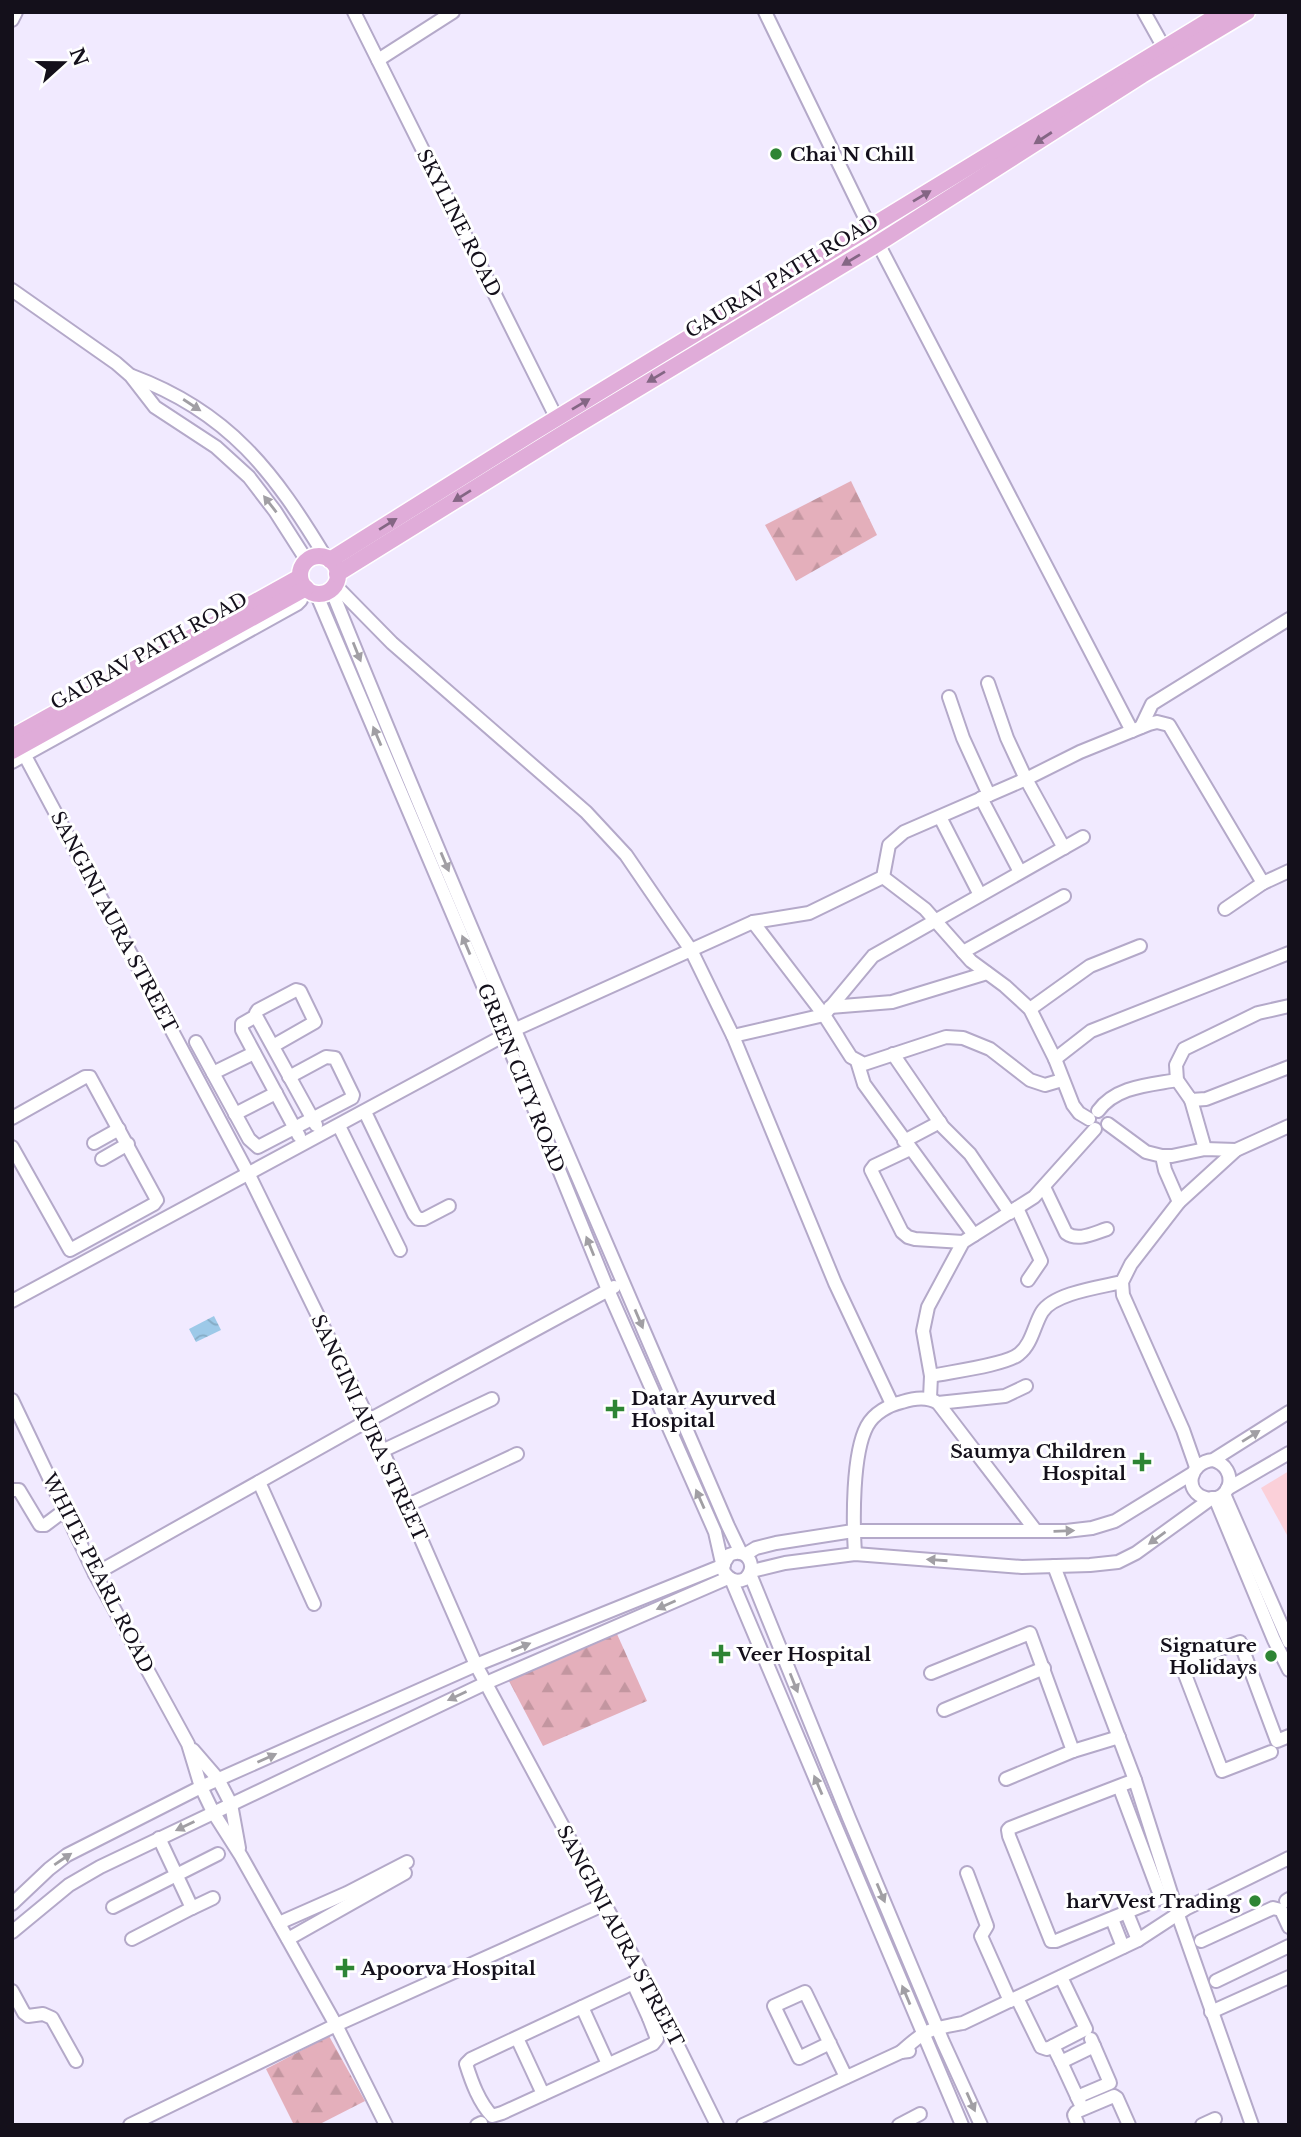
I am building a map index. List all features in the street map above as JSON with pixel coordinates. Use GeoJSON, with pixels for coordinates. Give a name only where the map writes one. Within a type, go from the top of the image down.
{"type":"FeatureCollection","features":[{"type":"Feature","properties":{"kind":"main road","name":"GAURAV PATH ROAD"},"geometry":{"type":"LineString","coordinates":[[560,426],[879,243],[1167,53],[1223,12]]}},
{"type":"Feature","properties":{"kind":"main road","name":"GAURAV PATH ROAD"},"geometry":{"type":"LineString","coordinates":[[17,745],[320,579],[870,228],[1167,53],[1247,12]]}},
{"type":"Feature","properties":{"kind":"main road"},"geometry":{"type":"LineString","coordinates":[[307,561],[301,570],[320,579]]}},
{"type":"Feature","properties":{"kind":"street"},"geometry":{"type":"LineString","coordinates":[[12,20],[16,12]]}},
{"type":"Feature","properties":{"kind":"street","name":"SKYLINE ROAD"},"geometry":{"type":"LineString","coordinates":[[354,12],[560,426]]}},
{"type":"Feature","properties":{"kind":"street"},"geometry":{"type":"LineString","coordinates":[[378,60],[453,12]]}},
{"type":"Feature","properties":{"kind":"street"},"geometry":{"type":"LineString","coordinates":[[765,12],[870,228],[1136,729]]}},
{"type":"Feature","properties":{"kind":"street"},"geometry":{"type":"LineString","coordinates":[[1144,12],[1167,53]]}},
{"type":"Feature","properties":{"kind":"street"},"geometry":{"type":"LineString","coordinates":[[12,290],[116,363],[131,376],[155,407],[216,447],[248,477],[275,511],[307,561]]}},
{"type":"Feature","properties":{"kind":"street"},"geometry":{"type":"LineString","coordinates":[[131,376],[162,387],[232,433],[271,475],[295,508],[320,579],[586,812],[626,855],[691,950],[733,1036],[835,1283],[892,1404]]}},
{"type":"Feature","properties":{"kind":"street"},"geometry":{"type":"LineString","coordinates":[[248,477],[261,464]]}},
{"type":"Feature","properties":{"kind":"street","name":"GREEN CITY ROAD"},"geometry":{"type":"LineString","coordinates":[[320,579],[383,717],[510,1032],[608,1290],[715,1532],[727,1571],[962,2125]]}},
{"type":"Feature","properties":{"kind":"street"},"geometry":{"type":"LineString","coordinates":[[1136,729],[1152,704],[1289,619]]}},
{"type":"Feature","properties":{"kind":"street"},"geometry":{"type":"LineString","coordinates":[[988,683],[1007,738],[1063,848]]}},
{"type":"Feature","properties":{"kind":"street"},"geometry":{"type":"LineString","coordinates":[[949,697],[985,796],[1020,872]]}},
{"type":"Feature","properties":{"kind":"street"},"geometry":{"type":"LineString","coordinates":[[883,877],[889,845],[904,832],[1026,779],[1080,752],[1157,722],[1169,725],[1263,883]]}},
{"type":"Feature","properties":{"kind":"street"},"geometry":{"type":"LineString","coordinates":[[12,762],[17,745]]}},
{"type":"Feature","properties":{"kind":"street","name":"SANGINI AURA STREET"},"geometry":{"type":"LineString","coordinates":[[17,745],[248,1175],[369,1420],[476,1665],[604,1904],[655,2015],[717,2125]]}},
{"type":"Feature","properties":{"kind":"street"},"geometry":{"type":"LineString","coordinates":[[940,817],[980,895]]}},
{"type":"Feature","properties":{"kind":"street"},"geometry":{"type":"LineString","coordinates":[[827,1011],[873,956],[1083,837]]}},
{"type":"Feature","properties":{"kind":"street"},"geometry":{"type":"LineString","coordinates":[[1225,909],[1263,883],[1289,871]]}},
{"type":"Feature","properties":{"kind":"street"},"geometry":{"type":"LineString","coordinates":[[883,877],[925,909],[971,961],[1030,1009],[1079,1113],[1094,1119],[1107,1115],[1108,1124],[1146,1152],[1162,1156],[1205,1149],[1236,1150]]}},
{"type":"Feature","properties":{"kind":"street"},"geometry":{"type":"LineString","coordinates":[[12,1301],[510,1032],[753,922],[809,913],[883,877]]}},
{"type":"Feature","properties":{"kind":"street"},"geometry":{"type":"LineString","coordinates":[[963,952],[1064,896]]}},
{"type":"Feature","properties":{"kind":"street"},"geometry":{"type":"LineString","coordinates":[[753,922],[827,1011],[851,1057],[857,1061],[864,1064],[953,1036],[990,1048],[1030,1080],[1045,1085],[1062,1080]]}},
{"type":"Feature","properties":{"kind":"street"},"geometry":{"type":"LineString","coordinates":[[1030,1009],[1090,966],[1140,946]]}},
{"type":"Feature","properties":{"kind":"street"},"geometry":{"type":"LineString","coordinates":[[1055,1059],[1091,1031],[1289,953]]}},
{"type":"Feature","properties":{"kind":"street"},"geometry":{"type":"LineString","coordinates":[[733,1036],[827,1011],[892,1002],[987,973]]}},
{"type":"Feature","properties":{"kind":"street"},"geometry":{"type":"LineString","coordinates":[[273,1046],[315,1022],[301,992],[296,990],[258,1010],[257,1016],[289,1077],[321,1135]]}},
{"type":"Feature","properties":{"kind":"street"},"geometry":{"type":"LineString","coordinates":[[1205,1149],[1191,1100],[1177,1080],[1175,1065],[1184,1049],[1258,1013],[1289,1006]]}},
{"type":"Feature","properties":{"kind":"street"},"geometry":{"type":"LineString","coordinates":[[257,1016],[241,1025],[242,1031],[304,1145]]}},
{"type":"Feature","properties":{"kind":"street","name":"GREEN CITY ROAD"},"geometry":{"type":"LineString","coordinates":[[510,1032],[744,1554]]}},
{"type":"Feature","properties":{"kind":"street"},"geometry":{"type":"LineString","coordinates":[[196,1042],[248,1139],[258,1147],[352,1098],[353,1095],[335,1058],[326,1057],[289,1077]]}},
{"type":"Feature","properties":{"kind":"street"},"geometry":{"type":"LineString","coordinates":[[213,1073],[254,1053]]}},
{"type":"Feature","properties":{"kind":"street"},"geometry":{"type":"LineString","coordinates":[[893,1054],[940,1122],[970,1154],[1013,1210],[1041,1261],[1028,1280]]}},
{"type":"Feature","properties":{"kind":"street"},"geometry":{"type":"LineString","coordinates":[[857,1061],[864,1084],[969,1238]]}},
{"type":"Feature","properties":{"kind":"street"},"geometry":{"type":"LineString","coordinates":[[1191,1100],[1206,1099],[1289,1067]]}},
{"type":"Feature","properties":{"kind":"street"},"geometry":{"type":"LineString","coordinates":[[12,1118],[88,1076],[157,1200],[71,1250],[12,1147]]}},
{"type":"Feature","properties":{"kind":"street"},"geometry":{"type":"LineString","coordinates":[[1036,1531],[948,1414],[934,1400],[923,1331],[928,1307],[969,1238],[1034,1197],[1044,1187],[1106,1100],[1127,1090],[1177,1080]]}},
{"type":"Feature","properties":{"kind":"street"},"geometry":{"type":"LineString","coordinates":[[235,1114],[276,1093]]}},
{"type":"Feature","properties":{"kind":"street"},"geometry":{"type":"LineString","coordinates":[[365,1112],[418,1219],[424,1219],[449,1206]]}},
{"type":"Feature","properties":{"kind":"street"},"geometry":{"type":"LineString","coordinates":[[940,1122],[873,1166],[871,1170],[902,1232],[908,1237],[969,1238]]}},
{"type":"Feature","properties":{"kind":"street"},"geometry":{"type":"LineString","coordinates":[[339,1126],[400,1250]]}},
{"type":"Feature","properties":{"kind":"street"},"geometry":{"type":"LineString","coordinates":[[1220,1495],[1200,1495],[1193,1486],[1194,1470],[1183,1430],[1133,1321],[1123,1295],[1122,1282],[1131,1264],[1179,1202],[1236,1150],[1289,1126]]}},
{"type":"Feature","properties":{"kind":"street"},"geometry":{"type":"LineString","coordinates":[[94,1143],[119,1129]]}},
{"type":"Feature","properties":{"kind":"street"},"geometry":{"type":"LineString","coordinates":[[102,1159],[128,1144]]}},
{"type":"Feature","properties":{"kind":"street"},"geometry":{"type":"LineString","coordinates":[[1162,1156],[1179,1202]]}},
{"type":"Feature","properties":{"kind":"street"},"geometry":{"type":"LineString","coordinates":[[1044,1187],[1066,1233],[1071,1237],[1077,1238],[1107,1229]]}},
{"type":"Feature","properties":{"kind":"street"},"geometry":{"type":"LineString","coordinates":[[131,1217],[141,1233]]}},
{"type":"Feature","properties":{"kind":"street"},"geometry":{"type":"LineString","coordinates":[[95,1574],[369,1420],[623,1282]]}},
{"type":"Feature","properties":{"kind":"street"},"geometry":{"type":"LineString","coordinates":[[931,1376],[1014,1358],[1026,1346],[1043,1311],[1053,1302],[1075,1293],[1122,1282]]}},
{"type":"Feature","properties":{"kind":"street"},"geometry":{"type":"LineString","coordinates":[[855,1554],[853,1531],[858,1451],[868,1426],[877,1414],[892,1404],[911,1399],[1005,1396],[1026,1386]]}},
{"type":"Feature","properties":{"kind":"street"},"geometry":{"type":"LineString","coordinates":[[382,1451],[492,1399]]}},
{"type":"Feature","properties":{"kind":"street","name":"WHITE PEARL ROAD"},"geometry":{"type":"LineString","coordinates":[[12,1400],[95,1574],[188,1744]]}},
{"type":"Feature","properties":{"kind":"street"},"geometry":{"type":"LineString","coordinates":[[727,1571],[729,1555],[744,1554],[776,1543],[853,1531],[1066,1531],[1104,1525],[1115,1521],[1194,1470],[1200,1463],[1211,1460],[1289,1412]]}},
{"type":"Feature","properties":{"kind":"street"},"geometry":{"type":"LineString","coordinates":[[1183,1430],[1211,1460],[1224,1465],[1228,1470],[1230,1483],[1220,1495]]}},
{"type":"Feature","properties":{"kind":"street"},"geometry":{"type":"LineString","coordinates":[[727,1571],[741,1581],[751,1573],[785,1563],[855,1554],[1022,1567],[1118,1562],[1289,1453]]}},
{"type":"Feature","properties":{"kind":"street"},"geometry":{"type":"LineString","coordinates":[[406,1506],[517,1454]]}},
{"type":"Feature","properties":{"kind":"street"},"geometry":{"type":"LineString","coordinates":[[259,1482],[314,1604]]}},
{"type":"Feature","properties":{"kind":"street"},"geometry":{"type":"LineString","coordinates":[[12,1490],[19,1490],[40,1525],[45,1525],[65,1510]]}},
{"type":"Feature","properties":{"kind":"street"},"geometry":{"type":"LineString","coordinates":[[1220,1495],[1284,1637],[1289,1670]]}},
{"type":"Feature","properties":{"kind":"street"},"geometry":{"type":"LineString","coordinates":[[744,1554],[751,1562],[751,1573],[849,1818],[943,2042],[981,2125]]}},
{"type":"Feature","properties":{"kind":"street"},"geometry":{"type":"LineString","coordinates":[[1054,1566],[1135,1780],[1178,1915],[1252,2125]]}},
{"type":"Feature","properties":{"kind":"street"},"geometry":{"type":"LineString","coordinates":[[12,1904],[68,1855],[218,1779],[476,1665],[727,1571]]}},
{"type":"Feature","properties":{"kind":"street"},"geometry":{"type":"LineString","coordinates":[[12,1932],[69,1885],[100,1867],[727,1571]]}},
{"type":"Feature","properties":{"kind":"street"},"geometry":{"type":"LineString","coordinates":[[931,1673],[1030,1633],[1073,1751]]}},
{"type":"Feature","properties":{"kind":"street"},"geometry":{"type":"LineString","coordinates":[[1271,1752],[1222,1770],[1181,1664],[1240,1642],[1277,1741],[1289,1736]]}},
{"type":"Feature","properties":{"kind":"street"},"geometry":{"type":"LineString","coordinates":[[944,1710],[1044,1668]]}},
{"type":"Feature","properties":{"kind":"street"},"geometry":{"type":"LineString","coordinates":[[1006,1779],[1073,1751],[1119,1737]]}},
{"type":"Feature","properties":{"kind":"street"},"geometry":{"type":"LineString","coordinates":[[188,1744],[218,1779],[231,1804],[241,1856]]}},
{"type":"Feature","properties":{"kind":"street"},"geometry":{"type":"LineString","coordinates":[[188,1744],[201,1787],[213,1812],[241,1856],[336,2025],[386,2125]]}},
{"type":"Feature","properties":{"kind":"street"},"geometry":{"type":"LineString","coordinates":[[1119,1786],[1162,1896],[1160,1900],[1051,1941],[1008,1833],[1010,1828],[1119,1786],[1135,1780]]}},
{"type":"Feature","properties":{"kind":"street"},"geometry":{"type":"LineString","coordinates":[[159,1838],[192,1908]]}},
{"type":"Feature","properties":{"kind":"street"},"geometry":{"type":"LineString","coordinates":[[113,1907],[219,1854]]}},
{"type":"Feature","properties":{"kind":"street"},"geometry":{"type":"LineString","coordinates":[[901,2052],[922,2033],[963,2023],[1013,2000],[1138,1940],[1187,1908],[1289,1858]]}},
{"type":"Feature","properties":{"kind":"street"},"geometry":{"type":"LineString","coordinates":[[279,1923],[406,1868],[288,1939]]}},
{"type":"Feature","properties":{"kind":"street"},"geometry":{"type":"LineString","coordinates":[[967,1874],[987,1926],[981,1936],[1013,2000],[1041,2047],[1045,2049],[1053,2046],[1086,2029]]}},
{"type":"Feature","properties":{"kind":"street"},"geometry":{"type":"LineString","coordinates":[[132,1939],[213,1898]]}},
{"type":"Feature","properties":{"kind":"street"},"geometry":{"type":"LineString","coordinates":[[130,2125],[336,2025],[604,1904]]}},
{"type":"Feature","properties":{"kind":"street"},"geometry":{"type":"LineString","coordinates":[[1201,1941],[1273,1908],[1281,1910],[1289,1927]]}},
{"type":"Feature","properties":{"kind":"street"},"geometry":{"type":"LineString","coordinates":[[1127,1913],[1138,1940]]}},
{"type":"Feature","properties":{"kind":"street"},"geometry":{"type":"LineString","coordinates":[[1112,1919],[1124,1947]]}},
{"type":"Feature","properties":{"kind":"street"},"geometry":{"type":"LineString","coordinates":[[1216,1980],[1289,1946]]}},
{"type":"Feature","properties":{"kind":"street"},"geometry":{"type":"LineString","coordinates":[[1061,1977],[1110,2083],[1080,2103],[1074,2114],[1078,2125]]}},
{"type":"Feature","properties":{"kind":"street"},"geometry":{"type":"LineString","coordinates":[[1211,2012],[1289,1977]]}},
{"type":"Feature","properties":{"kind":"street"},"geometry":{"type":"LineString","coordinates":[[639,1981],[471,2059],[466,2064],[485,2108],[492,2116],[653,2044],[657,2039],[655,2015]]}},
{"type":"Feature","properties":{"kind":"street"},"geometry":{"type":"LineString","coordinates":[[12,1991],[24,2013],[43,2014],[52,2018],[76,2061]]}},
{"type":"Feature","properties":{"kind":"street"},"geometry":{"type":"LineString","coordinates":[[830,2043],[799,2058],[774,2006],[805,1993],[830,2043],[846,2077]]}},
{"type":"Feature","properties":{"kind":"street"},"geometry":{"type":"LineString","coordinates":[[582,2007],[608,2064]]}},
{"type":"Feature","properties":{"kind":"street"},"geometry":{"type":"LineString","coordinates":[[743,2125],[901,2052],[928,2048],[943,2042],[963,2023]]}},
{"type":"Feature","properties":{"kind":"street"},"geometry":{"type":"LineString","coordinates":[[517,2038],[543,2094]]}},
{"type":"Feature","properties":{"kind":"street"},"geometry":{"type":"LineString","coordinates":[[1053,2046],[1080,2103]]}},
{"type":"Feature","properties":{"kind":"street"},"geometry":{"type":"LineString","coordinates":[[1061,2062],[1094,2046]]}},
{"type":"Feature","properties":{"kind":"street"},"geometry":{"type":"LineString","coordinates":[[1080,2103],[1116,2096],[1129,2125]]}},
{"type":"Feature","properties":{"kind":"street"},"geometry":{"type":"LineString","coordinates":[[899,2125],[920,2114]]}},
{"type":"Feature","properties":{"kind":"street"},"geometry":{"type":"LineString","coordinates":[[1202,2125],[1215,2119]]}},
{"type":"Feature","properties":{"kind":"shaded area"},"geometry":{"type":"Polygon","coordinates":[[[1289,1471],[1289,1534],[1287,1535],[1261,1488],[1289,1471]]]}},
{"type":"Feature","properties":{"kind":"green space"},"geometry":{"type":"Polygon","coordinates":[[[851,481],[877,535],[796,581],[765,525],[851,481]]]}},
{"type":"Feature","properties":{"kind":"green space"},"geometry":{"type":"Polygon","coordinates":[[[617,1634],[647,1701],[543,1746],[509,1681],[617,1634]]]}},
{"type":"Feature","properties":{"kind":"green space"},"geometry":{"type":"Polygon","coordinates":[[[329,2036],[365,2101],[318,2125],[294,2125],[266,2069],[329,2036]]]}},
{"type":"Feature","properties":{"kind":"water"},"geometry":{"type":"Polygon","coordinates":[[[214,1316],[221,1330],[196,1342],[189,1329],[214,1316]]]}},
{"type":"Feature","properties":{"kind":"place","name":"Chai N Chill"},"geometry":{"type":"Point","coordinates":[776,154]}},
{"type":"Feature","properties":{"kind":"place","name":"Datar Ayurved Hospital"},"geometry":{"type":"Point","coordinates":[615,1409]}},
{"type":"Feature","properties":{"kind":"place","name":"Saumya Children Hospital"},"geometry":{"type":"Point","coordinates":[1142,1462]}},
{"type":"Feature","properties":{"kind":"place","name":"Veer Hospital"},"geometry":{"type":"Point","coordinates":[721,1654]}},
{"type":"Feature","properties":{"kind":"place","name":"Signature Holidays"},"geometry":{"type":"Point","coordinates":[1271,1656]}},
{"type":"Feature","properties":{"kind":"place","name":"harVVest Trading"},"geometry":{"type":"Point","coordinates":[1255,1901]}},
{"type":"Feature","properties":{"kind":"place","name":"Apoorva Hospital"},"geometry":{"type":"Point","coordinates":[345,1968]}}]}
